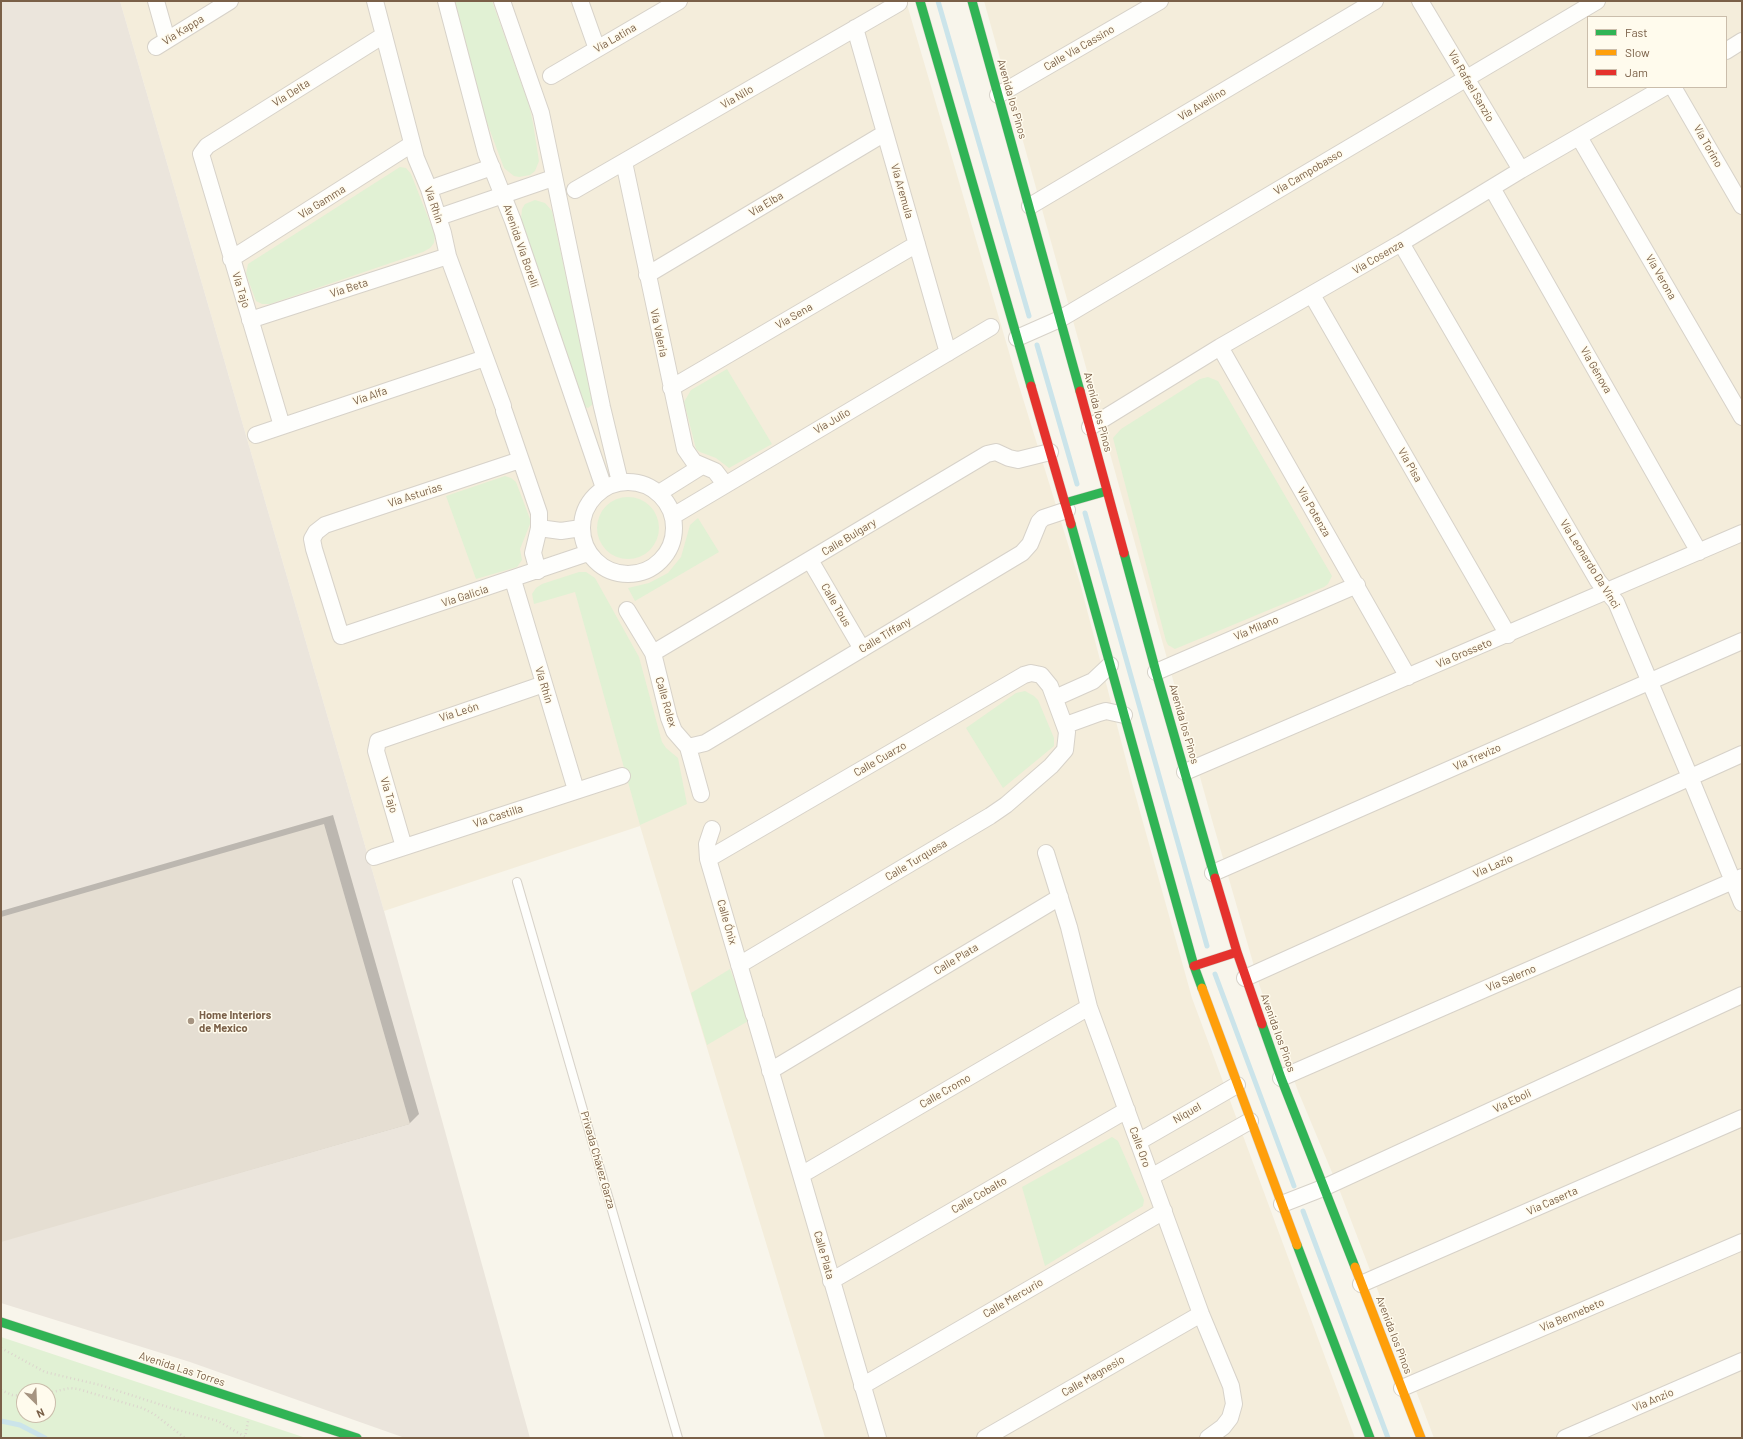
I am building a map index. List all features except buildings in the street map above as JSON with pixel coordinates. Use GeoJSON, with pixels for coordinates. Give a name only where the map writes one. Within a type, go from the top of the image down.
{"type":"FeatureCollection","features":[{"type":"Feature","properties":{"kind":"street","name":"Vía Kappa"},"geometry":{"type":"LineString","coordinates":[[156,1],[162,43],[230,1]]}},
{"type":"Feature","properties":{"kind":"street","name":"Vía Rhin"},"geometry":{"type":"LineString","coordinates":[[375,1],[412,144],[439,217],[448,256],[539,513],[539,528],[533,553],[538,571]]}},
{"type":"Feature","properties":{"kind":"street","name":"Avenida Vía Borelli"},"geometry":{"type":"LineString","coordinates":[[446,1],[481,137],[503,194],[604,488]]}},
{"type":"Feature","properties":{"kind":"street"},"geometry":{"type":"LineString","coordinates":[[502,1],[541,113],[553,178],[620,482]]}},
{"type":"Feature","properties":{"kind":"street"},"geometry":{"type":"LineString","coordinates":[[580,1],[597,49]]}},
{"type":"Feature","properties":{"kind":"street","name":"Vía Latina"},"geometry":{"type":"LineString","coordinates":[[551,76],[679,1]]}},
{"type":"Feature","properties":{"kind":"street"},"geometry":{"type":"LineString","coordinates":[[920,1],[1066,506],[1194,966],[1236,1085],[1370,1438]]}},
{"type":"Feature","properties":{"kind":"street","name":"Avenida los Pinos"},"geometry":{"type":"LineString","coordinates":[[972,1],[1030,206],[1156,672],[1213,873],[1245,978],[1280,1078],[1421,1438]]}},
{"type":"Feature","properties":{"kind":"street","name":"Calle Vía Cassino"},"geometry":{"type":"LineString","coordinates":[[998,95],[1160,1]]}},
{"type":"Feature","properties":{"kind":"street","name":"Vía Avellino"},"geometry":{"type":"LineString","coordinates":[[1030,206],[1375,1]]}},
{"type":"Feature","properties":{"kind":"street","name":"Vía Rafael Sanzio"},"geometry":{"type":"LineString","coordinates":[[1420,1],[1521,170]]}},
{"type":"Feature","properties":{"kind":"street","name":"Vía Campobasso"},"geometry":{"type":"LineString","coordinates":[[1017,338],[1060,319],[1466,77],[1597,1]]}},
{"type":"Feature","properties":{"kind":"street","name":"Vía Nilo"},"geometry":{"type":"LineString","coordinates":[[575,190],[899,3]]}},
{"type":"Feature","properties":{"kind":"street","name":"Vía Aremula"},"geometry":{"type":"LineString","coordinates":[[855,28],[948,353]]}},
{"type":"Feature","properties":{"kind":"street","name":"Vía Delta"},"geometry":{"type":"LineString","coordinates":[[201,154],[207,146],[384,35]]}},
{"type":"Feature","properties":{"kind":"street"},"geometry":{"type":"LineString","coordinates":[[1727,50],[1742,41]]}},
{"type":"Feature","properties":{"kind":"street","name":"Vía Cosenza"},"geometry":{"type":"LineString","coordinates":[[1090,427],[1220,347],[1401,243],[1521,170],[1663,88]]}},
{"type":"Feature","properties":{"kind":"street","name":"Vía Torino"},"geometry":{"type":"LineString","coordinates":[[1674,88],[1742,206]]}},
{"type":"Feature","properties":{"kind":"street","name":"Vía Elba"},"geometry":{"type":"LineString","coordinates":[[647,275],[885,133]]}},
{"type":"Feature","properties":{"kind":"street","name":"Vía Verona"},"geometry":{"type":"LineString","coordinates":[[1579,137],[1742,417]]}},
{"type":"Feature","properties":{"kind":"street","name":"Vía Gamma"},"geometry":{"type":"LineString","coordinates":[[231,259],[412,144]]}},
{"type":"Feature","properties":{"kind":"street","name":"Vía Tajo"},"geometry":{"type":"LineString","coordinates":[[201,154],[231,259],[282,426]]}},
{"type":"Feature","properties":{"kind":"street","name":"Vía Valeria"},"geometry":{"type":"LineString","coordinates":[[624,162],[685,449],[691,460],[715,472],[725,484]]}},
{"type":"Feature","properties":{"kind":"street"},"geometry":{"type":"LineString","coordinates":[[429,189],[492,167]]}},
{"type":"Feature","properties":{"kind":"street"},"geometry":{"type":"LineString","coordinates":[[439,217],[553,178]]}},
{"type":"Feature","properties":{"kind":"street","name":"Vía Génova"},"geometry":{"type":"LineString","coordinates":[[1492,188],[1699,552]]}},
{"type":"Feature","properties":{"kind":"street","name":"Vía Leonardo Da Vinci"},"geometry":{"type":"LineString","coordinates":[[1401,243],[1598,581],[1616,602],[1690,777],[1738,879],[1742,903]]}},
{"type":"Feature","properties":{"kind":"street","name":"Vía Sena"},"geometry":{"type":"LineString","coordinates":[[671,388],[917,244]]}},
{"type":"Feature","properties":{"kind":"street","name":"Vía Beta"},"geometry":{"type":"LineString","coordinates":[[250,320],[448,256]]}},
{"type":"Feature","properties":{"kind":"street","name":"Vía Pisa"},"geometry":{"type":"LineString","coordinates":[[1312,295],[1508,635]]}},
{"type":"Feature","properties":{"kind":"street","name":"Vía Julio"},"geometry":{"type":"LineString","coordinates":[[673,516],[991,328]]}},
{"type":"Feature","properties":{"kind":"street","name":"Vía Potenza"},"geometry":{"type":"LineString","coordinates":[[1220,347],[1408,676]]}},
{"type":"Feature","properties":{"kind":"street","name":"Vía Alfa"},"geometry":{"type":"LineString","coordinates":[[256,435],[485,358]]}},
{"type":"Feature","properties":{"kind":"street"},"geometry":{"type":"LineString","coordinates":[[588,443],[610,437]]}},
{"type":"Feature","properties":{"kind":"street","name":"Calle Bulgary"},"geometry":{"type":"LineString","coordinates":[[653,653],[987,454],[996,452],[1008,458],[1018,460],[1050,452]]}},
{"type":"Feature","properties":{"kind":"street","name":"Vía Asturias"},"geometry":{"type":"LineString","coordinates":[[341,636],[314,549],[313,536],[320,528],[325,525],[520,460]]}},
{"type":"Feature","properties":{"kind":"street"},"geometry":{"type":"LineString","coordinates":[[659,493],[702,466]]}},
{"type":"Feature","properties":{"kind":"street"},"geometry":{"type":"LineString","coordinates":[[620,482],[634,482],[647,486],[659,493],[668,504],[673,516],[674,531],[671,545],[664,558],[653,568],[639,574],[625,575],[610,572],[598,564],[588,553],[582,541],[581,528],[584,512],[592,499],[604,488],[620,482]]}},
{"type":"Feature","properties":{"kind":"street"},"geometry":{"type":"LineString","coordinates":[[1066,506],[1107,491]]}},
{"type":"Feature","properties":{"kind":"street","name":"Calle Tiffany"},"geometry":{"type":"LineString","coordinates":[[688,747],[705,743],[1022,553],[1030,544],[1039,522],[1043,518],[1066,506]]}},
{"type":"Feature","properties":{"kind":"street"},"geometry":{"type":"LineString","coordinates":[[539,528],[561,532],[581,528]]}},
{"type":"Feature","properties":{"kind":"street","name":"Vía Grosseto"},"geometry":{"type":"LineString","coordinates":[[1185,772],[1408,676],[1508,635],[1742,533]]}},
{"type":"Feature","properties":{"kind":"street","name":"Vía Galicia"},"geometry":{"type":"LineString","coordinates":[[341,636],[513,580],[588,553]]}},
{"type":"Feature","properties":{"kind":"street","name":"Calle Tous"},"geometry":{"type":"LineString","coordinates":[[810,560],[862,649]]}},
{"type":"Feature","properties":{"kind":"street","name":"Vía Rhin"},"geometry":{"type":"LineString","coordinates":[[513,580],[576,790]]}},
{"type":"Feature","properties":{"kind":"street","name":"Vía Milano"},"geometry":{"type":"LineString","coordinates":[[1156,672],[1357,585]]}},
{"type":"Feature","properties":{"kind":"street","name":"Calle Rolex"},"geometry":{"type":"LineString","coordinates":[[627,610],[653,653],[669,718],[674,731],[688,747],[701,794]]}},
{"type":"Feature","properties":{"kind":"street","name":"Vía Trevizo"},"geometry":{"type":"LineString","coordinates":[[1213,873],[1742,642]]}},
{"type":"Feature","properties":{"kind":"street"},"geometry":{"type":"LineString","coordinates":[[1110,665],[1093,681],[1052,692],[1066,729],[1099,713],[1111,712],[1124,715]]}},
{"type":"Feature","properties":{"kind":"street","name":"Calle Cuarzo"},"geometry":{"type":"LineString","coordinates":[[708,858],[1024,675],[1036,674],[1044,678],[1052,692]]}},
{"type":"Feature","properties":{"kind":"street","name":"Vía León"},"geometry":{"type":"LineString","coordinates":[[376,743],[383,737],[544,684]]}},
{"type":"Feature","properties":{"kind":"street","name":"Calle Turquesa"},"geometry":{"type":"LineString","coordinates":[[739,965],[998,811],[1051,766],[1063,753],[1067,746],[1066,729]]}},
{"type":"Feature","properties":{"kind":"street","name":"Vía Tajo"},"geometry":{"type":"LineString","coordinates":[[376,743],[376,751],[404,847]]}},
{"type":"Feature","properties":{"kind":"street","name":"Vía Lazio"},"geometry":{"type":"LineString","coordinates":[[1245,978],[1742,754]]}},
{"type":"Feature","properties":{"kind":"street","name":"Vía Castilla"},"geometry":{"type":"LineString","coordinates":[[374,857],[622,776]]}},
{"type":"Feature","properties":{"kind":"street","name":"Calle Ónix"},"geometry":{"type":"LineString","coordinates":[[712,829],[707,844],[708,858],[755,1018]]}},
{"type":"Feature","properties":{"kind":"street","name":"Calle Oro"},"geometry":{"type":"LineString","coordinates":[[1046,853],[1060,897],[1089,1007],[1201,1314],[1231,1386],[1234,1404],[1230,1418],[1212,1436]]}},
{"type":"Feature","properties":{"kind":"street","name":"Vía Salerno"},"geometry":{"type":"LineString","coordinates":[[1280,1078],[1738,879]]}},
{"type":"Feature","properties":{"kind":"street","name":"Calle Plata"},"geometry":{"type":"LineString","coordinates":[[770,1071],[1060,897]]}},
{"type":"Feature","properties":{"kind":"street"},"geometry":{"type":"LineString","coordinates":[[1194,966],[1237,952]]}},
{"type":"Feature","properties":{"kind":"street","name":"Vía Eboli"},"geometry":{"type":"LineString","coordinates":[[1282,1204],[1323,1188],[1742,995]]}},
{"type":"Feature","properties":{"kind":"street","name":"Calle Cromo"},"geometry":{"type":"LineString","coordinates":[[800,1175],[1089,1007]]}},
{"type":"Feature","properties":{"kind":"street","name":"Calle Plata"},"geometry":{"type":"LineString","coordinates":[[755,1018],[878,1438]]}},
{"type":"Feature","properties":{"kind":"street","name":"Níquel"},"geometry":{"type":"LineString","coordinates":[[1138,1142],[1236,1085]]}},
{"type":"Feature","properties":{"kind":"street","name":"Calle Cobalto"},"geometry":{"type":"LineString","coordinates":[[831,1281],[1127,1110]]}},
{"type":"Feature","properties":{"kind":"street","name":"Via Caserta"},"geometry":{"type":"LineString","coordinates":[[1361,1284],[1742,1118]]}},
{"type":"Feature","properties":{"kind":"street"},"geometry":{"type":"LineString","coordinates":[[1151,1177],[1250,1121]]}},
{"type":"Feature","properties":{"kind":"street","name":"Calle Mercurio"},"geometry":{"type":"LineString","coordinates":[[862,1386],[1164,1211]]}},
{"type":"Feature","properties":{"kind":"street","name":"Vía Bennebeto"},"geometry":{"type":"LineString","coordinates":[[1402,1388],[1742,1242]]}},
{"type":"Feature","properties":{"kind":"street","name":"Calle Magnesio"},"geometry":{"type":"LineString","coordinates":[[985,1438],[1201,1314]]}},
{"type":"Feature","properties":{"kind":"street","name":"Avenida Las Torres"},"geometry":{"type":"LineString","coordinates":[[1,1322],[357,1438]]}},
{"type":"Feature","properties":{"kind":"street","name":"Via Anzio"},"geometry":{"type":"LineString","coordinates":[[1565,1438],[1742,1361]]}},
{"type":"Feature","properties":{"kind":"lane","name":"Privada Chávez Garza"},"geometry":{"type":"LineString","coordinates":[[517,882],[678,1438]]}},
{"type":"Feature","properties":{"kind":"path"},"geometry":{"type":"LineString","coordinates":[[1,1348],[45,1372],[100,1385],[170,1408],[218,1421],[246,1438],[249,1419]]}},
{"type":"Feature","properties":{"kind":"path"},"geometry":{"type":"LineString","coordinates":[[56,1391],[78,1389],[142,1408],[161,1419],[185,1438]]}},
{"type":"Feature","properties":{"kind":"path"},"geometry":{"type":"LineString","coordinates":[[1,1390],[16,1395]]}},
{"type":"Feature","properties":{"kind":"shaded area"},"geometry":{"type":"Polygon","coordinates":[[[1,1],[120,1],[384,911],[530,1438],[405,1438],[190,1362],[1,1303],[1,1]]]}},
{"type":"Feature","properties":{"kind":"shaded area"},"geometry":{"type":"Polygon","coordinates":[[[120,1],[906,1],[1016,376],[1080,583],[1132,783],[1192,998],[1355,1438],[825,1438],[640,826],[384,911],[120,1]]]}},
{"type":"Feature","properties":{"kind":"shaded area"},"geometry":{"type":"Polygon","coordinates":[[[984,1],[1742,1],[1742,1438],[1434,1438],[1341,1194],[1298,1091],[1260,987],[1212,820],[984,1]]]}},
{"type":"Feature","properties":{"kind":"green space"},"geometry":{"type":"Polygon","coordinates":[[[455,1],[492,1],[529,105],[533,123],[539,161],[535,171],[530,175],[519,177],[514,176],[504,168],[486,120],[455,1]]]}},
{"type":"Feature","properties":{"kind":"green space"},"geometry":{"type":"Polygon","coordinates":[[[400,167],[406,168],[411,174],[435,235],[434,243],[430,248],[423,252],[270,304],[262,304],[256,301],[246,274],[248,264],[400,167]]]}},
{"type":"Feature","properties":{"kind":"green space"},"geometry":{"type":"Polygon","coordinates":[[[535,200],[545,203],[552,211],[593,404],[588,408],[585,407],[521,219],[522,209],[525,204],[535,200]]]}},
{"type":"Feature","properties":{"kind":"green space"},"geometry":{"type":"Polygon","coordinates":[[[727,369],[772,444],[729,468],[716,458],[696,449],[684,402],[691,390],[727,369]]]}},
{"type":"Feature","properties":{"kind":"green space"},"geometry":{"type":"Polygon","coordinates":[[[1208,377],[1218,381],[1332,576],[1328,584],[1324,587],[1175,649],[1168,645],[1166,641],[1113,438],[1121,429],[1200,379],[1208,377]]]}},
{"type":"Feature","properties":{"kind":"green space"},"geometry":{"type":"Polygon","coordinates":[[[505,476],[516,482],[530,519],[530,524],[520,549],[522,560],[517,567],[476,579],[446,496],[505,476]]]}},
{"type":"Feature","properties":{"kind":"green space"},"geometry":{"type":"Polygon","coordinates":[[[628,497],[645,502],[650,506],[654,511],[659,528],[654,545],[650,550],[645,554],[628,559],[611,554],[606,550],[602,545],[597,528],[602,511],[606,506],[611,502],[628,497]]]}},
{"type":"Feature","properties":{"kind":"green space"},"geometry":{"type":"Polygon","coordinates":[[[698,518],[719,552],[635,601],[628,588],[649,583],[668,573],[681,557],[690,525],[698,518]]]}},
{"type":"Feature","properties":{"kind":"green space"},"geometry":{"type":"Polygon","coordinates":[[[579,572],[586,572],[595,578],[639,657],[662,742],[666,748],[678,758],[687,804],[640,825],[575,592],[534,604],[532,594],[536,588],[542,584],[579,572]]]}},
{"type":"Feature","properties":{"kind":"green space"},"geometry":{"type":"Polygon","coordinates":[[[1025,691],[1038,700],[1054,738],[1054,746],[1003,788],[966,728],[1016,693],[1025,691]]]}},
{"type":"Feature","properties":{"kind":"green space"},"geometry":{"type":"Polygon","coordinates":[[[730,969],[750,1020],[707,1045],[691,993],[730,969]]]}},
{"type":"Feature","properties":{"kind":"green space"},"geometry":{"type":"Polygon","coordinates":[[[1112,1137],[1118,1141],[1144,1200],[1143,1206],[1045,1266],[1022,1187],[1112,1137]]]}},
{"type":"Feature","properties":{"kind":"green space"},"geometry":{"type":"Polygon","coordinates":[[[1,1337],[306,1438],[1,1438],[1,1337]]]}},
{"type":"Feature","properties":{"kind":"waterway"},"geometry":{"type":"LineString","coordinates":[[938,1],[1029,316]]}},
{"type":"Feature","properties":{"kind":"waterway"},"geometry":{"type":"LineString","coordinates":[[1037,345],[1077,484]]}},
{"type":"Feature","properties":{"kind":"waterway"},"geometry":{"type":"LineString","coordinates":[[1085,513],[1207,946]]}},
{"type":"Feature","properties":{"kind":"waterway"},"geometry":{"type":"LineString","coordinates":[[1215,974],[1294,1186]]}},
{"type":"Feature","properties":{"kind":"waterway"},"geometry":{"type":"LineString","coordinates":[[1303,1211],[1388,1438]]}},
{"type":"Feature","properties":{"kind":"waterway"},"geometry":{"type":"LineString","coordinates":[[1,1421],[20,1425],[45,1438]]}},
{"type":"Feature","properties":{"kind":"traffic: fast"},"geometry":{"type":"LineString","coordinates":[[920,1],[1031,386]]}},
{"type":"Feature","properties":{"kind":"traffic: fast"},"geometry":{"type":"LineString","coordinates":[[972,1],[1080,391]]}},
{"type":"Feature","properties":{"kind":"traffic: fast"},"geometry":{"type":"LineString","coordinates":[[1065,503],[1107,491]]}},
{"type":"Feature","properties":{"kind":"traffic: fast"},"geometry":{"type":"LineString","coordinates":[[1071,524],[1194,966],[1202,988]]}},
{"type":"Feature","properties":{"kind":"traffic: fast"},"geometry":{"type":"LineString","coordinates":[[1124,553],[1156,672],[1215,878]]}},
{"type":"Feature","properties":{"kind":"traffic: fast"},"geometry":{"type":"LineString","coordinates":[[1262,1024],[1281,1078],[1355,1267]]}},
{"type":"Feature","properties":{"kind":"traffic: fast"},"geometry":{"type":"LineString","coordinates":[[1297,1245],[1370,1438]]}},
{"type":"Feature","properties":{"kind":"traffic: fast"},"geometry":{"type":"LineString","coordinates":[[1,1322],[357,1438]]}},
{"type":"Feature","properties":{"kind":"traffic: slow"},"geometry":{"type":"LineString","coordinates":[[1202,988],[1297,1245]]}},
{"type":"Feature","properties":{"kind":"traffic: slow"},"geometry":{"type":"LineString","coordinates":[[1355,1267],[1421,1438]]}},
{"type":"Feature","properties":{"kind":"traffic: jam"},"geometry":{"type":"LineString","coordinates":[[1031,386],[1071,524]]}},
{"type":"Feature","properties":{"kind":"traffic: jam"},"geometry":{"type":"LineString","coordinates":[[1080,391],[1124,553]]}},
{"type":"Feature","properties":{"kind":"traffic: jam"},"geometry":{"type":"LineString","coordinates":[[1215,878],[1237,952],[1262,1024]]}},
{"type":"Feature","properties":{"kind":"traffic: jam"},"geometry":{"type":"LineString","coordinates":[[1194,966],[1237,952]]}},
{"type":"Feature","properties":{"kind":"place","name":"Home Interiors de Mexico"},"geometry":{"type":"Point","coordinates":[191,1021]}}]}
